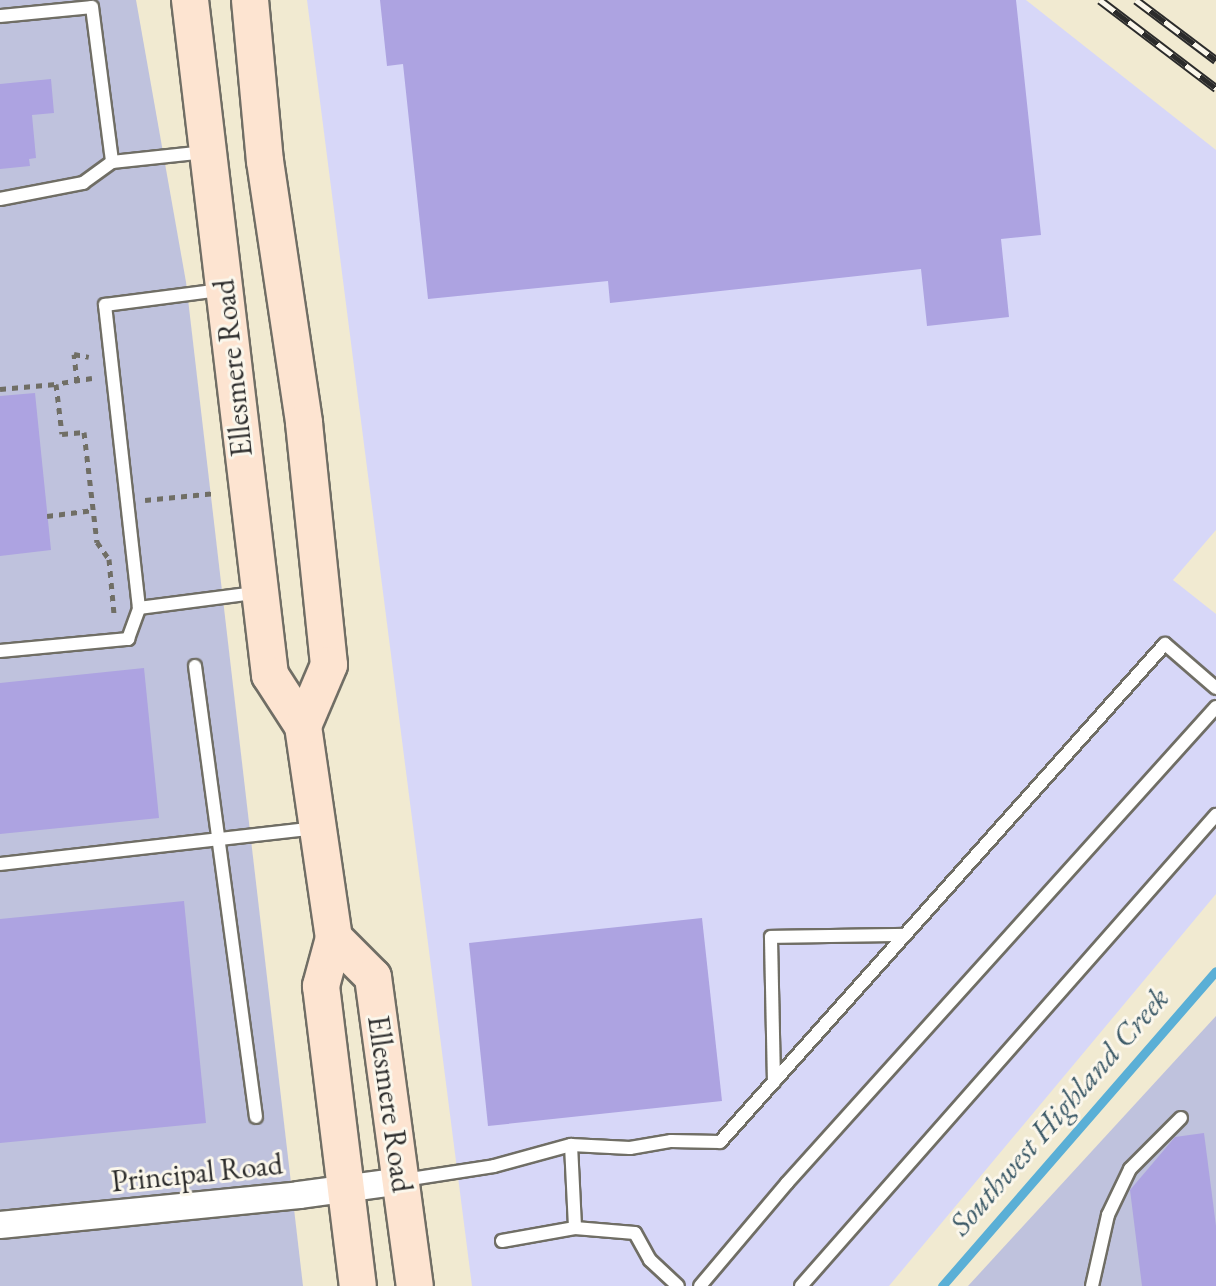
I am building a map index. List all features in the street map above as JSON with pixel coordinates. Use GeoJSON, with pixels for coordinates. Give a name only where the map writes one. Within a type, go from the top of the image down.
{"type":"FeatureCollection","features":[{"type":"Feature","properties":{"kind":"main road","name":"Ellesmere Road"},"geometry":{"type":"LineString","coordinates":[[190,0],[270,675],[303,726],[334,938],[321,986],[358,1286]]}},
{"type":"Feature","properties":{"kind":"main road","name":"Ellesmere Road"},"geometry":{"type":"LineString","coordinates":[[250,0],[265,161],[304,423],[329,665],[303,726]]}},
{"type":"Feature","properties":{"kind":"main road"},"geometry":{"type":"LineString","coordinates":[[210,159],[265,161]]}},
{"type":"Feature","properties":{"kind":"main road","name":"Ellesmere Road"},"geometry":{"type":"LineString","coordinates":[[334,938],[373,977],[415,1286]]}},
{"type":"Feature","properties":{"kind":"street","name":"Principal Road"},"geometry":{"type":"LineString","coordinates":[[0,1225],[401,1181]]}},
{"type":"Feature","properties":{"kind":"lane"},"geometry":{"type":"LineString","coordinates":[[0,16],[92,7],[112,162]]}},
{"type":"Feature","properties":{"kind":"lane"},"geometry":{"type":"LineString","coordinates":[[0,199],[83,183],[112,162],[210,159]]}},
{"type":"Feature","properties":{"kind":"lane"},"geometry":{"type":"LineString","coordinates":[[0,651],[128,639],[139,608],[105,305],[224,289]]}},
{"type":"Feature","properties":{"kind":"lane"},"geometry":{"type":"LineString","coordinates":[[139,608],[259,592]]}},
{"type":"Feature","properties":{"kind":"lane"},"geometry":{"type":"LineString","coordinates":[[401,1181],[494,1166],[571,1145],[630,1148],[671,1141],[720,1142],[1165,644],[1216,688]]}},
{"type":"Feature","properties":{"kind":"lane"},"geometry":{"type":"LineString","coordinates":[[195,666],[256,1117]]}},
{"type":"Feature","properties":{"kind":"lane"},"geometry":{"type":"LineString","coordinates":[[700,1286],[787,1183],[1216,707]]}},
{"type":"Feature","properties":{"kind":"lane"},"geometry":{"type":"LineString","coordinates":[[801,1286],[1216,815]]}},
{"type":"Feature","properties":{"kind":"lane"},"geometry":{"type":"LineString","coordinates":[[0,864],[318,827]]}},
{"type":"Feature","properties":{"kind":"lane"},"geometry":{"type":"LineString","coordinates":[[774,1082],[771,937],[905,935]]}},
{"type":"Feature","properties":{"kind":"lane"},"geometry":{"type":"LineString","coordinates":[[1092,1286],[1108,1215],[1130,1169],[1181,1118]]}},
{"type":"Feature","properties":{"kind":"lane"},"geometry":{"type":"LineString","coordinates":[[571,1145],[575,1228]]}},
{"type":"Feature","properties":{"kind":"lane"},"geometry":{"type":"LineString","coordinates":[[502,1241],[575,1228],[635,1233],[650,1260],[678,1286]]}},
{"type":"Feature","properties":{"kind":"path"},"geometry":{"type":"LineString","coordinates":[[0,389],[77,382],[92,380],[88,354],[74,354],[77,382]]}},
{"type":"Feature","properties":{"kind":"path"},"geometry":{"type":"LineString","coordinates":[[56,384],[62,434],[84,432],[97,542],[109,559],[114,619]]}},
{"type":"Feature","properties":{"kind":"path"},"geometry":{"type":"LineString","coordinates":[[139,501],[216,493]]}},
{"type":"Feature","properties":{"kind":"path"},"geometry":{"type":"LineString","coordinates":[[47,516],[94,510]]}},
{"type":"Feature","properties":{"kind":"shaded area"},"geometry":{"type":"Polygon","coordinates":[[[0,0],[136,0],[186,282],[303,1286],[0,1286],[0,0]]]}},
{"type":"Feature","properties":{"kind":"shaded area"},"geometry":{"type":"Polygon","coordinates":[[[307,0],[1026,0],[1216,150],[1216,530],[1173,580],[1216,614],[1216,894],[889,1286],[472,1286],[307,0]]]}},
{"type":"Feature","properties":{"kind":"shaded area"},"geometry":{"type":"Polygon","coordinates":[[[1216,1016],[1216,1286],[968,1286],[1216,1016]]]}},
{"type":"Feature","properties":{"kind":"building"},"geometry":{"type":"Polygon","coordinates":[[[380,0],[1016,0],[1041,235],[1001,239],[1009,317],[927,326],[921,269],[610,303],[608,281],[428,299],[403,64],[387,66],[380,0]]]}},
{"type":"Feature","properties":{"kind":"building"},"geometry":{"type":"Polygon","coordinates":[[[51,79],[54,113],[32,115],[36,158],[29,159],[30,166],[0,169],[0,84],[51,79]]]}},
{"type":"Feature","properties":{"kind":"building"},"geometry":{"type":"Polygon","coordinates":[[[35,393],[51,550],[0,556],[0,396],[35,393]]]}},
{"type":"Feature","properties":{"kind":"building"},"geometry":{"type":"Polygon","coordinates":[[[144,668],[159,818],[0,834],[0,683],[144,668]]]}},
{"type":"Feature","properties":{"kind":"building"},"geometry":{"type":"Polygon","coordinates":[[[184,901],[206,1123],[0,1143],[0,919],[184,901]]]}},
{"type":"Feature","properties":{"kind":"building"},"geometry":{"type":"Polygon","coordinates":[[[702,918],[722,1101],[488,1126],[469,943],[702,918]]]}},
{"type":"Feature","properties":{"kind":"building"},"geometry":{"type":"Polygon","coordinates":[[[1204,1133],[1216,1226],[1216,1286],[1142,1286],[1130,1190],[1175,1137],[1204,1133]]]}},
{"type":"Feature","properties":{"kind":"waterway","name":"Southwest Highland Creek"},"geometry":{"type":"LineString","coordinates":[[942,1286],[1216,971]]}},
{"type":"Feature","properties":{"kind":"railway"},"geometry":{"type":"LineString","coordinates":[[1100,0],[1216,88]]}},
{"type":"Feature","properties":{"kind":"railway"},"geometry":{"type":"LineString","coordinates":[[1136,0],[1216,60]]}}]}
